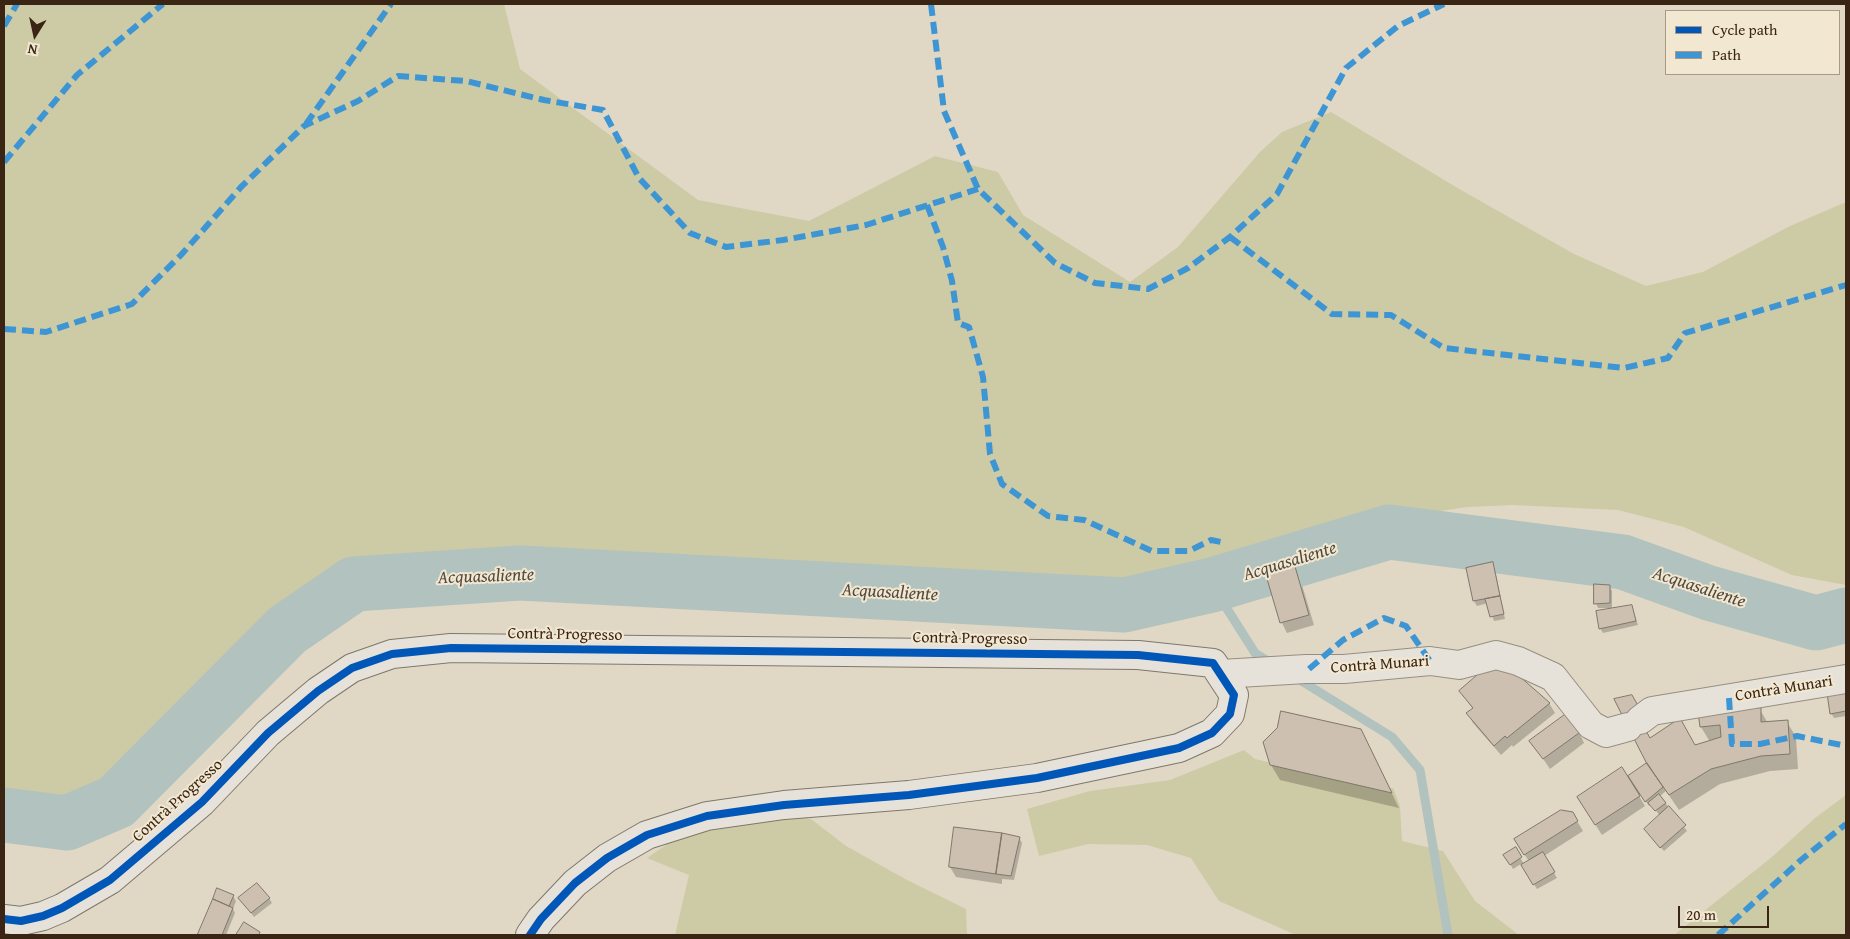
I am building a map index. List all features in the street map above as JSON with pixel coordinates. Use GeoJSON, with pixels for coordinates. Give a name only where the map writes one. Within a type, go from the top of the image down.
{"type":"FeatureCollection","features":[{"type":"Feature","properties":{"kind":"street","name":"Contrà Progresso"},"geometry":{"type":"LineString","coordinates":[[4,920],[21,921],[43,916],[62,908],[110,880],[202,802],[268,733],[318,691],[352,668],[392,654],[451,648],[1138,655],[1214,663],[1234,695],[1230,714],[1212,733],[1179,748],[1037,778],[909,795],[784,805],[706,816],[647,835],[607,858],[575,883],[541,919],[530,935]]}},
{"type":"Feature","properties":{"kind":"street","name":"Contrà Munari"},"geometry":{"type":"LineString","coordinates":[[1220,674],[1306,669],[1344,669],[1430,661],[1459,665],[1496,655],[1518,661],[1553,677],[1591,725],[1606,733],[1634,723],[1652,711],[1844,679]]}},
{"type":"Feature","properties":{"kind":"shaded area"},"geometry":{"type":"Polygon","coordinates":[[[4,4],[504,4],[520,69],[698,200],[809,221],[935,156],[998,172],[1023,215],[1130,282],[1178,247],[1260,152],[1282,132],[1331,112],[1461,190],[1574,254],[1646,286],[1703,272],[1788,227],[1846,202],[1846,585],[1792,575],[1684,527],[1618,510],[1513,505],[1467,507],[1407,516],[1350,530],[1148,592],[1097,594],[970,583],[875,583],[614,560],[474,561],[353,573],[317,592],[262,632],[192,699],[112,789],[79,807],[48,817],[4,818],[4,4]]]}},
{"type":"Feature","properties":{"kind":"shaded area"},"geometry":{"type":"Polygon","coordinates":[[[1244,750],[1255,759],[1369,786],[1393,788],[1400,806],[1402,841],[1443,851],[1475,901],[1519,935],[1296,935],[1219,901],[1191,858],[1147,845],[1088,844],[1039,856],[1027,809],[1090,791],[1170,780],[1244,750]]]}},
{"type":"Feature","properties":{"kind":"shaded area"},"geometry":{"type":"Polygon","coordinates":[[[1846,795],[1846,935],[1674,935],[1772,857],[1815,818],[1846,795]]]}},
{"type":"Feature","properties":{"kind":"shaded area"},"geometry":{"type":"Polygon","coordinates":[[[786,814],[811,819],[846,846],[907,880],[966,909],[967,935],[675,935],[689,875],[647,858],[698,823],[786,814]]]}},
{"type":"Feature","properties":{"kind":"building"},"geometry":{"type":"Polygon","coordinates":[[[1493,562],[1500,596],[1473,601],[1466,568],[1493,562]]]}},
{"type":"Feature","properties":{"kind":"building"},"geometry":{"type":"Polygon","coordinates":[[[1294,563],[1309,615],[1280,623],[1265,572],[1294,563]]]}},
{"type":"Feature","properties":{"kind":"building"},"geometry":{"type":"Polygon","coordinates":[[[1594,584],[1610,585],[1610,603],[1594,604],[1594,584]]]}},
{"type":"Feature","properties":{"kind":"building"},"geometry":{"type":"Polygon","coordinates":[[[1500,596],[1504,614],[1490,617],[1485,599],[1500,596]]]}},
{"type":"Feature","properties":{"kind":"building"},"geometry":{"type":"Polygon","coordinates":[[[1632,605],[1636,621],[1599,629],[1596,611],[1632,605]]]}},
{"type":"Feature","properties":{"kind":"building"},"geometry":{"type":"Polygon","coordinates":[[[1495,660],[1502,661],[1550,703],[1507,738],[1505,736],[1494,746],[1466,713],[1473,708],[1459,691],[1495,660]]]}},
{"type":"Feature","properties":{"kind":"building"},"geometry":{"type":"Polygon","coordinates":[[[1846,690],[1846,711],[1830,714],[1827,693],[1846,690]]]}},
{"type":"Feature","properties":{"kind":"building"},"geometry":{"type":"Polygon","coordinates":[[[1632,695],[1640,709],[1623,717],[1614,699],[1632,695]]]}},
{"type":"Feature","properties":{"kind":"building"},"geometry":{"type":"Polygon","coordinates":[[[1761,708],[1761,722],[1788,720],[1790,754],[1761,756],[1711,769],[1669,795],[1647,764],[1628,727],[1640,720],[1650,738],[1680,718],[1695,745],[1721,737],[1720,725],[1700,727],[1698,712],[1761,708]]]}},
{"type":"Feature","properties":{"kind":"building"},"geometry":{"type":"Polygon","coordinates":[[[1281,711],[1361,729],[1392,793],[1270,765],[1263,742],[1277,728],[1281,711]]]}},
{"type":"Feature","properties":{"kind":"building"},"geometry":{"type":"Polygon","coordinates":[[[1570,711],[1579,733],[1543,759],[1529,741],[1570,711]]]}},
{"type":"Feature","properties":{"kind":"building"},"geometry":{"type":"Polygon","coordinates":[[[1647,763],[1663,787],[1645,802],[1628,776],[1647,763]]]}},
{"type":"Feature","properties":{"kind":"building"},"geometry":{"type":"Polygon","coordinates":[[[1622,767],[1640,796],[1595,825],[1577,797],[1622,767]]]}},
{"type":"Feature","properties":{"kind":"building"},"geometry":{"type":"Polygon","coordinates":[[[1659,794],[1666,803],[1655,811],[1648,803],[1659,794]]]}},
{"type":"Feature","properties":{"kind":"building"},"geometry":{"type":"Polygon","coordinates":[[[1669,806],[1686,825],[1660,848],[1644,829],[1669,806]]]}},
{"type":"Feature","properties":{"kind":"building"},"geometry":{"type":"Polygon","coordinates":[[[1561,810],[1573,812],[1578,821],[1524,855],[1514,839],[1561,810]]]}},
{"type":"Feature","properties":{"kind":"building"},"geometry":{"type":"Polygon","coordinates":[[[954,827],[1002,833],[996,874],[949,867],[954,827]]]}},
{"type":"Feature","properties":{"kind":"building"},"geometry":{"type":"Polygon","coordinates":[[[1002,833],[1020,837],[1011,876],[996,874],[1002,833]]]}},
{"type":"Feature","properties":{"kind":"building"},"geometry":{"type":"Polygon","coordinates":[[[1516,847],[1522,857],[1510,865],[1503,855],[1516,847]]]}},
{"type":"Feature","properties":{"kind":"building"},"geometry":{"type":"Polygon","coordinates":[[[1543,852],[1555,872],[1533,885],[1521,865],[1543,852]]]}},
{"type":"Feature","properties":{"kind":"building"},"geometry":{"type":"Polygon","coordinates":[[[257,883],[270,898],[251,913],[238,898],[257,883]]]}},
{"type":"Feature","properties":{"kind":"building"},"geometry":{"type":"Polygon","coordinates":[[[217,888],[234,895],[229,906],[213,899],[217,888]]]}},
{"type":"Feature","properties":{"kind":"building"},"geometry":{"type":"Polygon","coordinates":[[[213,899],[233,908],[222,935],[200,935],[198,934],[213,899]]]}},
{"type":"Feature","properties":{"kind":"building"},"geometry":{"type":"Polygon","coordinates":[[[244,922],[260,932],[259,935],[236,935],[244,922]]]}},
{"type":"Feature","properties":{"kind":"waterway","name":"Acquasaliente"},"geometry":{"type":"LineString","coordinates":[[4,815],[67,823],[116,802],[287,630],[354,584],[520,573],[1124,605],[1212,585],[1389,532],[1623,562],[1709,593],[1816,623],[1846,615]]}},
{"type":"Feature","properties":{"kind":"waterway"},"geometry":{"type":"LineString","coordinates":[[1212,585],[1255,653],[1273,664]]}},
{"type":"Feature","properties":{"kind":"waterway"},"geometry":{"type":"LineString","coordinates":[[1295,677],[1392,737],[1420,770],[1448,935]]}},
{"type":"Feature","properties":{"kind":"marked path"},"geometry":{"type":"LineString","coordinates":[[4,26],[17,4]]}},
{"type":"Feature","properties":{"kind":"marked path"},"geometry":{"type":"LineString","coordinates":[[4,162],[77,75],[163,4]]}},
{"type":"Feature","properties":{"kind":"marked path"},"geometry":{"type":"LineString","coordinates":[[306,124],[391,4]]}},
{"type":"Feature","properties":{"kind":"marked path"},"geometry":{"type":"LineString","coordinates":[[931,4],[944,111],[978,189],[1055,263],[1095,283],[1148,289],[1188,268],[1230,237],[1277,194],[1346,68],[1398,26],[1444,4]]}},
{"type":"Feature","properties":{"kind":"marked path"},"geometry":{"type":"LineString","coordinates":[[4,329],[46,332],[132,304],[181,255],[241,187],[304,126],[358,101],[398,76],[466,81],[544,100],[603,110],[639,178],[690,233],[726,247],[783,240],[866,225],[978,189]]}},
{"type":"Feature","properties":{"kind":"marked path"},"geometry":{"type":"LineString","coordinates":[[927,205],[943,247],[952,281],[958,323],[969,327],[983,377],[990,454],[1002,484],[1048,516],[1084,520],[1152,551],[1189,551],[1211,540],[1226,543]]}},
{"type":"Feature","properties":{"kind":"marked path"},"geometry":{"type":"LineString","coordinates":[[1230,237],[1332,314],[1391,315],[1444,348],[1624,368],[1668,358],[1685,333],[1846,285]]}},
{"type":"Feature","properties":{"kind":"marked path"},"geometry":{"type":"LineString","coordinates":[[1309,669],[1343,640],[1384,618],[1406,626],[1430,661]]}},
{"type":"Feature","properties":{"kind":"marked path"},"geometry":{"type":"LineString","coordinates":[[1729,698],[1732,744],[1760,744],[1797,736],[1846,746]]}},
{"type":"Feature","properties":{"kind":"marked path"},"geometry":{"type":"LineString","coordinates":[[1718,935],[1801,860],[1846,824]]}},
{"type":"Feature","properties":{"kind":"cycle path"},"geometry":{"type":"LineString","coordinates":[[4,919],[21,921],[43,916],[62,908],[110,880],[202,802],[268,733],[318,691],[352,668],[392,654],[451,648],[1138,655],[1213,663],[1234,695],[1230,714],[1212,733],[1179,748],[1037,778],[909,795],[784,805],[707,816],[647,835],[607,858],[575,883],[541,919],[530,935]]}}]}
